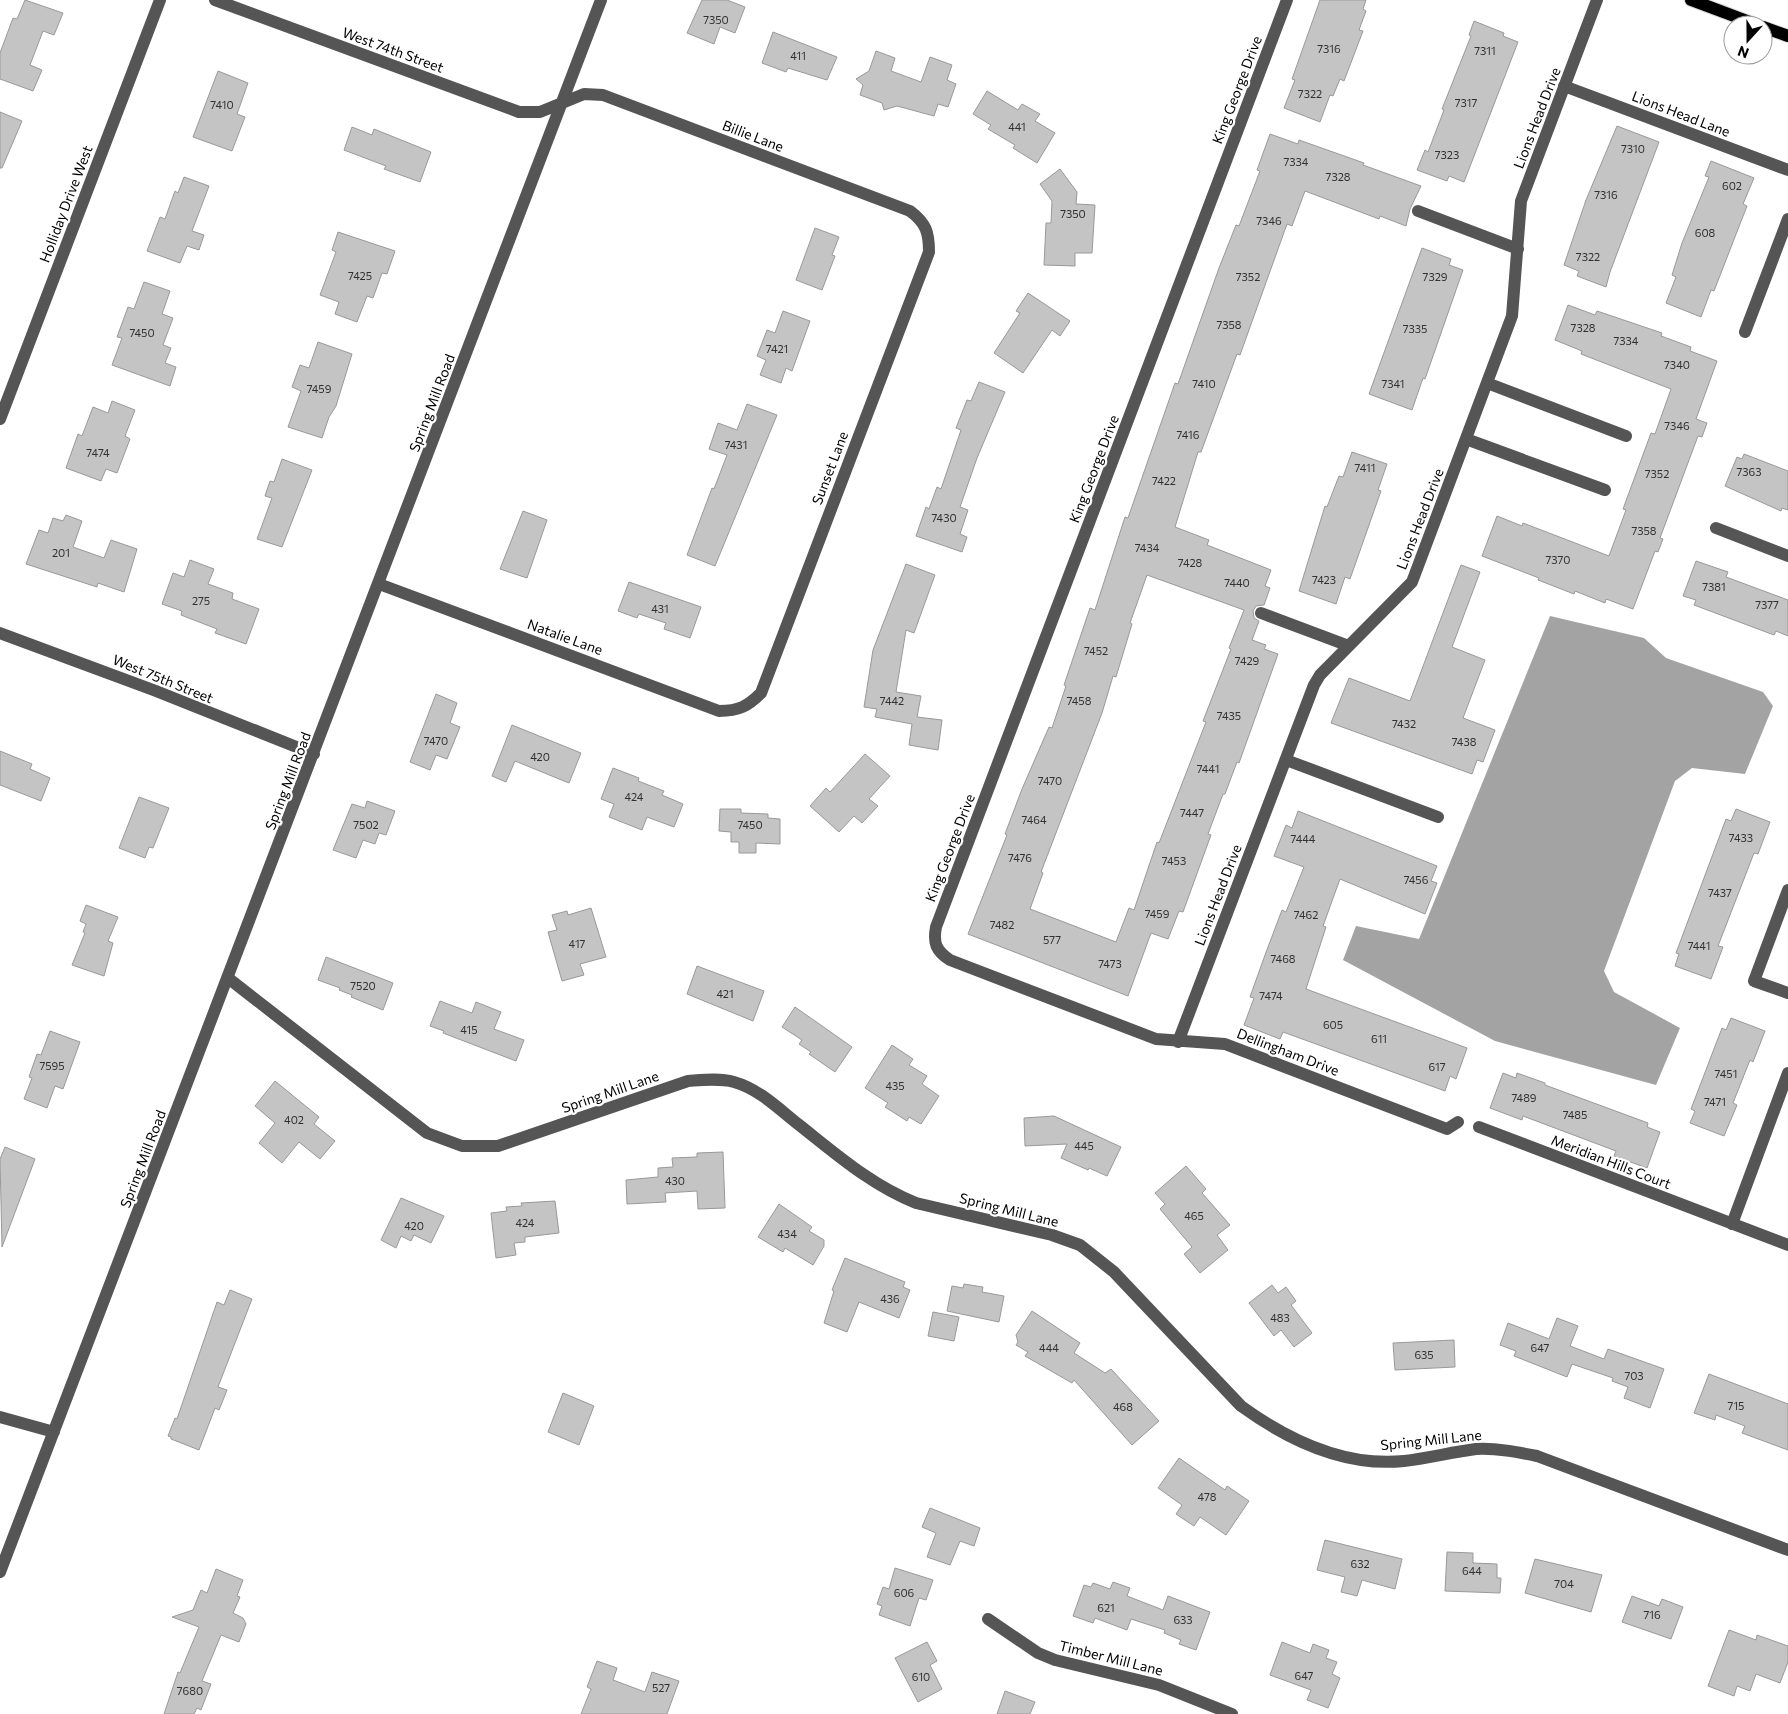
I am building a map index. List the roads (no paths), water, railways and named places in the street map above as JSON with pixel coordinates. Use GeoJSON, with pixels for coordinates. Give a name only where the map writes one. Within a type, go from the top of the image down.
{"type":"FeatureCollection","features":[{"type":"Feature","properties":{"kind":"main road"},"geometry":{"type":"LineString","coordinates":[[1691,0],[1731,15]]}},
{"type":"Feature","properties":{"kind":"main road"},"geometry":{"type":"LineString","coordinates":[[1773,31],[1788,36]]}},
{"type":"Feature","properties":{"kind":"street","name":"Holliday Drive West"},"geometry":{"type":"LineString","coordinates":[[0,419],[160,0]]}},
{"type":"Feature","properties":{"kind":"street","name":"West 74th Street"},"geometry":{"type":"LineString","coordinates":[[215,0],[519,112],[540,112],[562,104]]}},
{"type":"Feature","properties":{"kind":"street","name":"Spring Mill Road"},"geometry":{"type":"LineString","coordinates":[[0,1572],[601,0]]}},
{"type":"Feature","properties":{"kind":"street","name":"King George Drive"},"geometry":{"type":"LineString","coordinates":[[937,949],[936,927],[1286,0]]}},
{"type":"Feature","properties":{"kind":"street","name":"Lions Head Drive"},"geometry":{"type":"LineString","coordinates":[[1178,1042],[1314,685],[1320,675],[1412,582],[1515,306],[1521,201],[1597,0]]}},
{"type":"Feature","properties":{"kind":"street","name":"Lions Head Lane"},"geometry":{"type":"LineString","coordinates":[[1564,86],[1788,170]]}},
{"type":"Feature","properties":{"kind":"street","name":"Billie Lane"},"geometry":{"type":"LineString","coordinates":[[562,104],[584,94],[603,95],[910,211],[928,229]]}},
{"type":"Feature","properties":{"kind":"street"},"geometry":{"type":"LineString","coordinates":[[1418,211],[1518,249]]}},
{"type":"Feature","properties":{"kind":"street"},"geometry":{"type":"LineString","coordinates":[[1745,332],[1788,219]]}},
{"type":"Feature","properties":{"kind":"street","name":"Sunset Lane"},"geometry":{"type":"LineString","coordinates":[[742,708],[750,705],[761,693],[929,252],[928,229]]}},
{"type":"Feature","properties":{"kind":"street"},"geometry":{"type":"LineString","coordinates":[[1487,383],[1626,436]]}},
{"type":"Feature","properties":{"kind":"street"},"geometry":{"type":"LineString","coordinates":[[1466,438],[1605,490]]}},
{"type":"Feature","properties":{"kind":"street"},"geometry":{"type":"LineString","coordinates":[[1716,528],[1788,556]]}},
{"type":"Feature","properties":{"kind":"street","name":"Natalie Lane"},"geometry":{"type":"LineString","coordinates":[[379,584],[719,710],[733,711],[742,708]]}},
{"type":"Feature","properties":{"kind":"street"},"geometry":{"type":"LineString","coordinates":[[1261,613],[1349,646]]}},
{"type":"Feature","properties":{"kind":"street","name":"West 75th Street"},"geometry":{"type":"LineString","coordinates":[[0,632],[156,691],[314,754]]}},
{"type":"Feature","properties":{"kind":"street"},"geometry":{"type":"LineString","coordinates":[[1286,760],[1438,817]]}},
{"type":"Feature","properties":{"kind":"street"},"geometry":{"type":"LineString","coordinates":[[1788,890],[1754,981],[1788,993]]}},
{"type":"Feature","properties":{"kind":"street","name":"Dellingham Drive"},"geometry":{"type":"LineString","coordinates":[[937,949],[950,960],[1156,1039],[1225,1044],[1447,1129],[1458,1122]]}},
{"type":"Feature","properties":{"kind":"street","name":"Spring Mill Lane"},"geometry":{"type":"LineString","coordinates":[[228,978],[427,1133],[462,1146],[498,1146],[688,1081],[706,1079],[734,1082],[759,1094],[864,1176],[900,1196],[916,1203],[1052,1235],[1080,1245],[1114,1272],[1241,1406],[1264,1423],[1297,1441],[1326,1452],[1377,1461],[1404,1461],[1477,1449],[1512,1450],[1537,1456],[1788,1550]]}},
{"type":"Feature","properties":{"kind":"street"},"geometry":{"type":"LineString","coordinates":[[1732,1224],[1788,1073]]}},
{"type":"Feature","properties":{"kind":"street","name":"Meridian Hills Court"},"geometry":{"type":"LineString","coordinates":[[1479,1127],[1788,1245]]}},
{"type":"Feature","properties":{"kind":"street"},"geometry":{"type":"LineString","coordinates":[[0,1417],[54,1432]]}},
{"type":"Feature","properties":{"kind":"street","name":"Timber Mill Lane"},"geometry":{"type":"LineString","coordinates":[[988,1619],[1038,1653],[1055,1660],[1158,1685],[1232,1714]]}}]}
